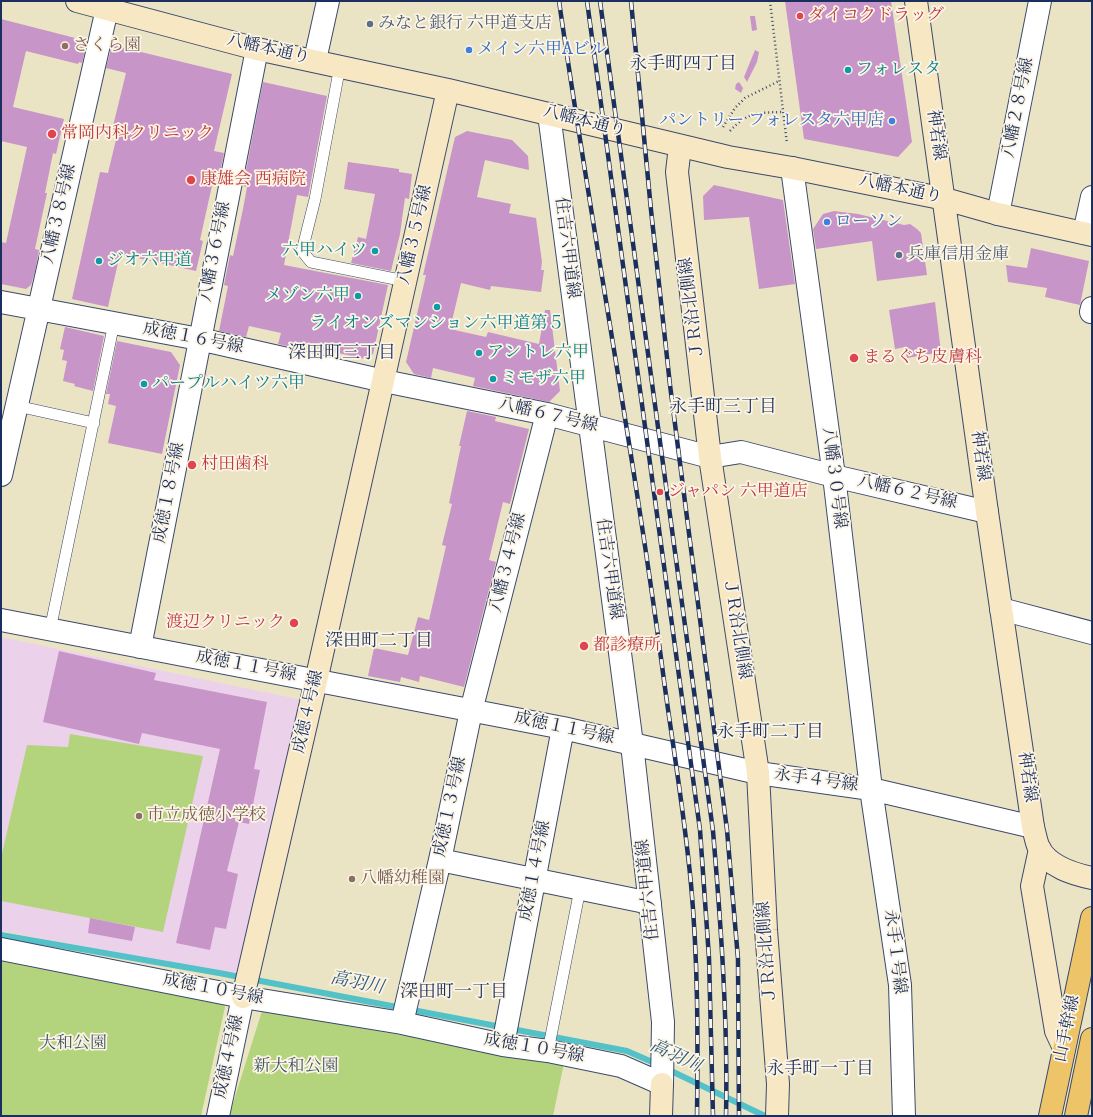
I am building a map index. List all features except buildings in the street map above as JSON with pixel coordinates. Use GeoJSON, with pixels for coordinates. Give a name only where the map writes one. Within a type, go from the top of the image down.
{"type":"FeatureCollection","features":[{"type":"Feature","properties":{"kind":"main road","name":"山手幹線"},"geometry":{"type":"LineString","coordinates":[[1050,1116],[1092,918]]}},
{"type":"Feature","properties":{"kind":"main road","name":"山手幹線"},"geometry":{"type":"LineString","coordinates":[[1076,1116],[1092,1039]]}},
{"type":"Feature","properties":{"kind":"street","name":"八幡本通り"},"geometry":{"type":"LineString","coordinates":[[77,1],[108,5],[257,49],[315,60],[448,90],[728,158],[792,168],[944,199],[998,214],[1088,234]]}},
{"type":"Feature","properties":{"kind":"street"},"geometry":{"type":"LineString","coordinates":[[315,60],[328,1]]}},
{"type":"Feature","properties":{"kind":"street","name":"神若線"},"geometry":{"type":"LineString","coordinates":[[916,1],[987,512],[1034,827],[1040,849],[1055,866],[1078,875],[1092,878]]}},
{"type":"Feature","properties":{"kind":"street","name":"八幡２８号線"},"geometry":{"type":"LineString","coordinates":[[998,214],[1040,1]]}},
{"type":"Feature","properties":{"kind":"street","name":"八幡３８号線"},"geometry":{"type":"LineString","coordinates":[[1,475],[108,5]]}},
{"type":"Feature","properties":{"kind":"street","name":"八幡３６号線"},"geometry":{"type":"LineString","coordinates":[[199,339],[257,49]]}},
{"type":"Feature","properties":{"kind":"street","name":"八幡３５号線"},"geometry":{"type":"LineString","coordinates":[[384,381],[448,90]]}},
{"type":"Feature","properties":{"kind":"street","name":"住吉六甲道線"},"geometry":{"type":"LineString","coordinates":[[549,114],[632,744],[664,1022],[662,1084]]}},
{"type":"Feature","properties":{"kind":"street","name":"ＪＲ沿北側線"},"geometry":{"type":"LineString","coordinates":[[680,146],[677,172],[710,457],[758,773],[766,930],[778,1084],[777,1115]]}},
{"type":"Feature","properties":{"kind":"street","name":"八幡３０号線"},"geometry":{"type":"LineString","coordinates":[[792,168],[834,476],[871,789]]}},
{"type":"Feature","properties":{"kind":"street"},"geometry":{"type":"LineString","coordinates":[[1088,234],[1092,197]]}},
{"type":"Feature","properties":{"kind":"street","name":"成徳１６号線"},"geometry":{"type":"LineString","coordinates":[[1,302],[199,339],[384,381]]}},
{"type":"Feature","properties":{"kind":"street","name":"成徳１８号線"},"geometry":{"type":"LineString","coordinates":[[140,647],[199,339]]}},
{"type":"Feature","properties":{"kind":"street","name":"八幡６７号線"},"geometry":{"type":"LineString","coordinates":[[384,381],[547,414],[710,457]]}},
{"type":"Feature","properties":{"kind":"street","name":"成徳４号線"},"geometry":{"type":"LineString","coordinates":[[218,1116],[245,986],[384,381]]}},
{"type":"Feature","properties":{"kind":"street","name":"八幡３４号線"},"geometry":{"type":"LineString","coordinates":[[471,711],[547,414]]}},
{"type":"Feature","properties":{"kind":"street","name":"八幡６２号線"},"geometry":{"type":"LineString","coordinates":[[710,457],[741,452],[834,476],[987,512]]}},
{"type":"Feature","properties":{"kind":"street"},"geometry":{"type":"LineString","coordinates":[[1001,609],[1092,633]]}},
{"type":"Feature","properties":{"kind":"street","name":"成徳１１号線"},"geometry":{"type":"LineString","coordinates":[[1,620],[564,728],[632,744]]}},
{"type":"Feature","properties":{"kind":"street","name":"成徳１３号線"},"geometry":{"type":"LineString","coordinates":[[403,1022],[440,860],[471,711]]}},
{"type":"Feature","properties":{"kind":"street","name":"成徳１４号線"},"geometry":{"type":"LineString","coordinates":[[504,1041],[564,728]]}},
{"type":"Feature","properties":{"kind":"street","name":"永手４号線"},"geometry":{"type":"LineString","coordinates":[[632,744],[758,773],[871,789],[1034,827]]}},
{"type":"Feature","properties":{"kind":"street","name":"永手１号線"},"geometry":{"type":"LineString","coordinates":[[871,789],[900,985],[904,1116]]}},
{"type":"Feature","properties":{"kind":"street"},"geometry":{"type":"LineString","coordinates":[[1040,849],[1032,886],[1056,1031],[1064,1048]]}},
{"type":"Feature","properties":{"kind":"street"},"geometry":{"type":"LineString","coordinates":[[440,860],[650,904]]}},
{"type":"Feature","properties":{"kind":"street","name":"成徳１０号線"},"geometry":{"type":"LineString","coordinates":[[1,949],[245,986],[403,1022],[548,1048],[621,1066],[662,1084]]}},
{"type":"Feature","properties":{"kind":"street"},"geometry":{"type":"LineString","coordinates":[[661,1116],[662,1084]]}},
{"type":"Feature","properties":{"kind":"lane"},"geometry":{"type":"LineString","coordinates":[[340,66],[315,199],[302,251],[312,262],[405,281]]}},
{"type":"Feature","properties":{"kind":"lane"},"geometry":{"type":"LineString","coordinates":[[50,630],[114,323]]}},
{"type":"Feature","properties":{"kind":"lane"},"geometry":{"type":"LineString","coordinates":[[16,406],[94,423]]}},
{"type":"Feature","properties":{"kind":"lane"},"geometry":{"type":"LineString","coordinates":[[548,1048],[580,889]]}},
{"type":"Feature","properties":{"kind":"path"},"geometry":{"type":"LineString","coordinates":[[770,1],[787,144]]}},
{"type":"Feature","properties":{"kind":"path"},"geometry":{"type":"LineString","coordinates":[[723,127],[735,108],[745,98],[779,81]]}},
{"type":"Feature","properties":{"kind":"path"},"geometry":{"type":"LineString","coordinates":[[730,131],[740,120],[754,114],[783,112]]}},
{"type":"Feature","properties":{"kind":"shaded area","name":"市立成徳小学校"},"geometry":{"type":"Polygon","coordinates":[[[1,637],[302,700],[244,976],[1,931],[1,637]]]}},
{"type":"Feature","properties":{"kind":"green space"},"geometry":{"type":"Polygon","coordinates":[[[70,734],[203,756],[163,932],[1,901],[1,858],[27,745],[68,747],[70,734]]]}},
{"type":"Feature","properties":{"kind":"green space","name":"大和公園"},"geometry":{"type":"Polygon","coordinates":[[[1,958],[219,998],[225,1007],[201,1116],[1,1116],[1,958]]]}},
{"type":"Feature","properties":{"kind":"green space","name":"新大和公園"},"geometry":{"type":"Polygon","coordinates":[[[262,1011],[564,1063],[553,1116],[229,1116],[262,1011]]]}},
{"type":"Feature","properties":{"kind":"waterway","name":"高羽川"},"geometry":{"type":"LineString","coordinates":[[1,935],[219,973],[627,1051],[659,1065]]}},
{"type":"Feature","properties":{"kind":"waterway","name":"高羽川"},"geometry":{"type":"LineString","coordinates":[[667,1069],[765,1116]]}},
{"type":"Feature","properties":{"kind":"railway"},"geometry":{"type":"LineString","coordinates":[[559,1],[585,173],[627,430],[686,835],[691,884],[696,971],[697,1116]]}},
{"type":"Feature","properties":{"kind":"railway"},"geometry":{"type":"LineString","coordinates":[[587,1],[700,830],[709,958],[713,1116]]}},
{"type":"Feature","properties":{"kind":"railway"},"geometry":{"type":"LineString","coordinates":[[600,1],[713,831],[723,974],[726,1045],[726,1116]]}},
{"type":"Feature","properties":{"kind":"railway"},"geometry":{"type":"LineString","coordinates":[[631,1],[651,210],[670,385],[727,830],[738,959],[739,1116]]}},
{"type":"Feature","properties":{"kind":"place","name":"ダイコクドラッグ"},"geometry":{"type":"Point","coordinates":[800,16]}},
{"type":"Feature","properties":{"kind":"place","name":"みなと銀行 六甲道支店"},"geometry":{"type":"Point","coordinates":[370,24]}},
{"type":"Feature","properties":{"kind":"place","name":"さくら園"},"geometry":{"type":"Point","coordinates":[65,46]}},
{"type":"Feature","properties":{"kind":"place","name":"メイン六甲Aビル"},"geometry":{"type":"Point","coordinates":[469,50]}},
{"type":"Feature","properties":{"kind":"place","name":"フォレスタ"},"geometry":{"type":"Point","coordinates":[848,70]}},
{"type":"Feature","properties":{"kind":"place","name":"パントリー フォレスタ六甲店"},"geometry":{"type":"Point","coordinates":[892,121]}},
{"type":"Feature","properties":{"kind":"place","name":"常岡内科クリニック"},"geometry":{"type":"Point","coordinates":[52,134]}},
{"type":"Feature","properties":{"kind":"place","name":"康雄会 西病院"},"geometry":{"type":"Point","coordinates":[191,180]}},
{"type":"Feature","properties":{"kind":"place","name":"ローソン"},"geometry":{"type":"Point","coordinates":[827,222]}},
{"type":"Feature","properties":{"kind":"place","name":"六甲ハイツ"},"geometry":{"type":"Point","coordinates":[375,251]}},
{"type":"Feature","properties":{"kind":"place","name":"兵庫信用金庫"},"geometry":{"type":"Point","coordinates":[899,255]}},
{"type":"Feature","properties":{"kind":"place","name":"ジオ六甲道"},"geometry":{"type":"Point","coordinates":[99,261]}},
{"type":"Feature","properties":{"kind":"place","name":"メゾン六甲"},"geometry":{"type":"Point","coordinates":[358,296]}},
{"type":"Feature","properties":{"kind":"place","name":"ライオンズマンション六甲道第５"},"geometry":{"type":"Point","coordinates":[437,307]}},
{"type":"Feature","properties":{"kind":"place","name":"アントレ六甲"},"geometry":{"type":"Point","coordinates":[479,353]}},
{"type":"Feature","properties":{"kind":"place","name":"まるぐち皮膚科"},"geometry":{"type":"Point","coordinates":[854,358]}},
{"type":"Feature","properties":{"kind":"place","name":"ミモザ六甲"},"geometry":{"type":"Point","coordinates":[493,379]}},
{"type":"Feature","properties":{"kind":"place","name":"パープルハイツ六甲"},"geometry":{"type":"Point","coordinates":[144,384]}},
{"type":"Feature","properties":{"kind":"place","name":"村田歯科"},"geometry":{"type":"Point","coordinates":[192,465]}},
{"type":"Feature","properties":{"kind":"place","name":"ジャパン 六甲道店"},"geometry":{"type":"Point","coordinates":[660,492]}},
{"type":"Feature","properties":{"kind":"place","name":"渡辺クリニック"},"geometry":{"type":"Point","coordinates":[294,623]}},
{"type":"Feature","properties":{"kind":"place","name":"都診療所"},"geometry":{"type":"Point","coordinates":[584,646]}},
{"type":"Feature","properties":{"kind":"place","name":"市立成徳小学校"},"geometry":{"type":"Point","coordinates":[139,816]}},
{"type":"Feature","properties":{"kind":"place","name":"八幡幼稚園"},"geometry":{"type":"Point","coordinates":[352,879]}},
{"type":"Feature","properties":{"kind":"district","name":"永手町四丁目"},"geometry":{"type":"Point","coordinates":[683,65]}},
{"type":"Feature","properties":{"kind":"district","name":"深田町三丁目"},"geometry":{"type":"Point","coordinates":[342,354]}},
{"type":"Feature","properties":{"kind":"district","name":"永手町三丁目"},"geometry":{"type":"Point","coordinates":[723,408]}},
{"type":"Feature","properties":{"kind":"district","name":"深田町二丁目"},"geometry":{"type":"Point","coordinates":[379,642]}},
{"type":"Feature","properties":{"kind":"district","name":"永手町二丁目"},"geometry":{"type":"Point","coordinates":[770,733]}},
{"type":"Feature","properties":{"kind":"district","name":"深田町一丁目"},"geometry":{"type":"Point","coordinates":[454,993]}},
{"type":"Feature","properties":{"kind":"district","name":"永手町一丁目"},"geometry":{"type":"Point","coordinates":[820,1070]}}]}
